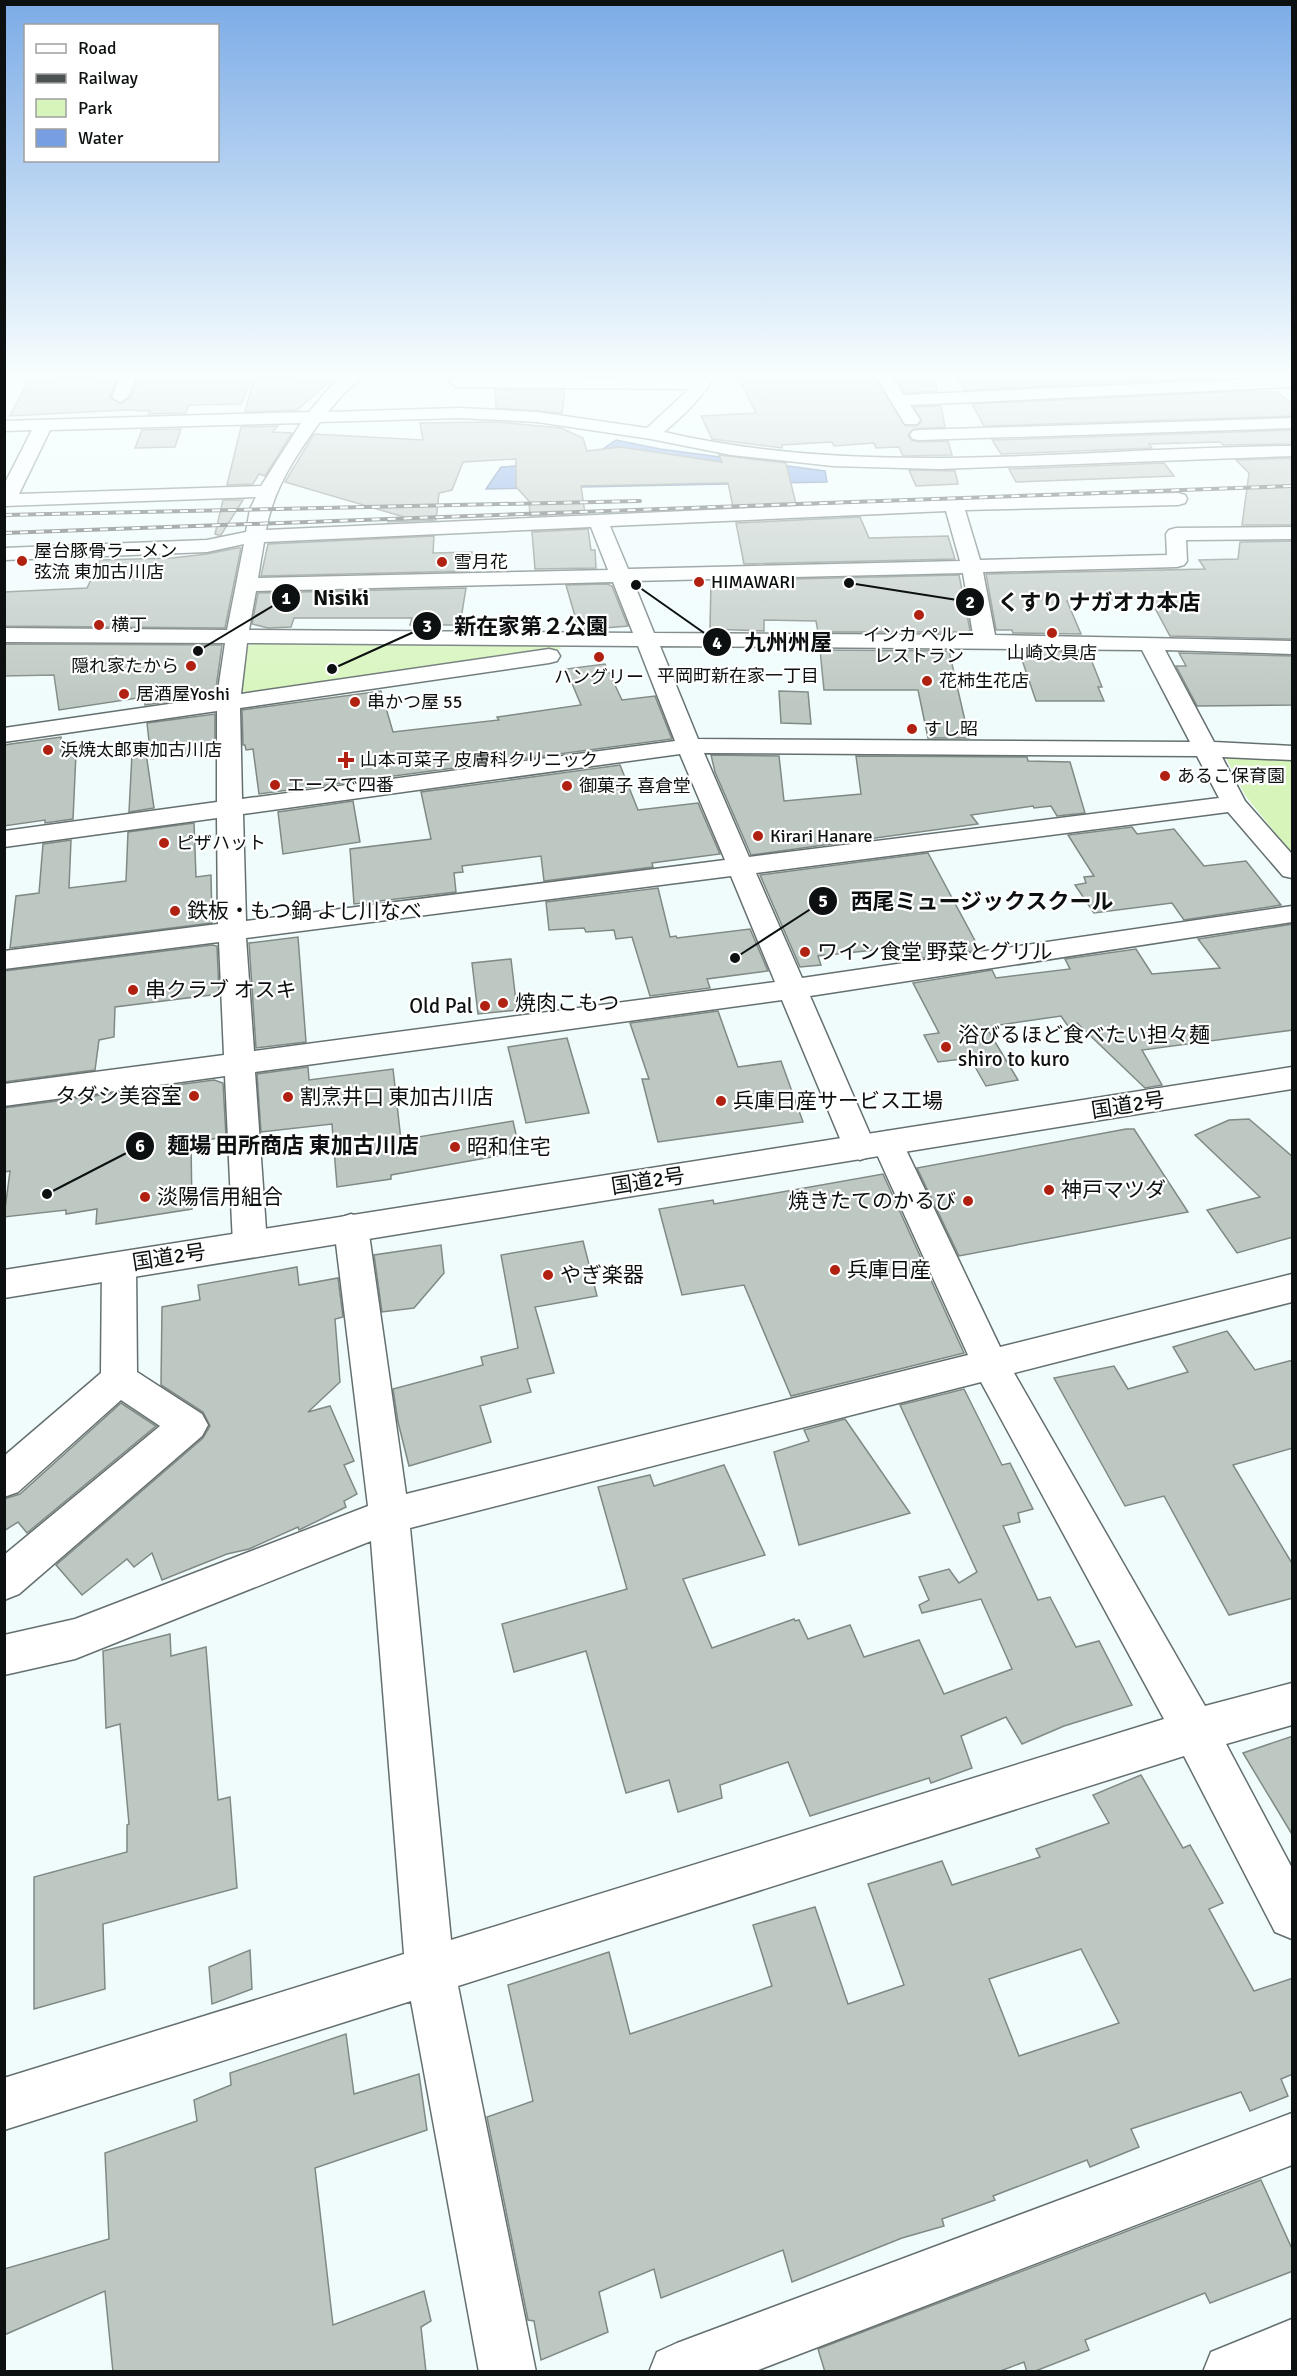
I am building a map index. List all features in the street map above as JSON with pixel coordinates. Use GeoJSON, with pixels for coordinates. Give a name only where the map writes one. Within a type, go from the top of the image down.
{"type":"FeatureCollection","features":[{"type":"Feature","properties":{"kind":"main road"},"geometry":{"type":"LineString","coordinates":[[13,484],[5,500],[263,500]]}},
{"type":"Feature","properties":{"kind":"main road"},"geometry":{"type":"LineString","coordinates":[[250,1244],[232,930],[228,703],[237,636],[255,536],[263,500],[274,484]]}},
{"type":"Feature","properties":{"kind":"main road"},"geometry":{"type":"LineString","coordinates":[[4,554],[207,546],[255,536],[954,505],[1178,499]]}},
{"type":"Feature","properties":{"kind":"main road"},"geometry":{"type":"LineString","coordinates":[[954,505],[972,568],[985,643]]}},
{"type":"Feature","properties":{"kind":"main road"},"geometry":{"type":"LineString","coordinates":[[598,520],[646,641],[793,989],[991,1365],[1195,1731],[1293,1915]]}},
{"type":"Feature","properties":{"kind":"main road"},"geometry":{"type":"LineString","coordinates":[[246,585],[1177,561],[1176,534],[1293,533]]}},
{"type":"Feature","properties":{"kind":"main road"},"geometry":{"type":"LineString","coordinates":[[4,635],[1293,646]]}},
{"type":"Feature","properties":{"kind":"main road"},"geometry":{"type":"LineString","coordinates":[[4,735],[646,641]]}},
{"type":"Feature","properties":{"kind":"main road"},"geometry":{"type":"LineString","coordinates":[[1150,643],[1234,804],[1293,870]]}},
{"type":"Feature","properties":{"kind":"main road"},"geometry":{"type":"LineString","coordinates":[[4,839],[690,746],[1206,748],[1293,753]]}},
{"type":"Feature","properties":{"kind":"main road"},"geometry":{"type":"LineString","coordinates":[[4,960],[1234,804]]}},
{"type":"Feature","properties":{"kind":"main road"},"geometry":{"type":"LineString","coordinates":[[4,1095],[793,989],[1293,914]]}},
{"type":"Feature","properties":{"kind":"main road","name":"国道2号"},"geometry":{"type":"LineString","coordinates":[[4,1284],[1293,1078]]}},
{"type":"Feature","properties":{"kind":"main road"},"geometry":{"type":"LineString","coordinates":[[351,1227],[389,1516],[430,1971],[508,2372]]}},
{"type":"Feature","properties":{"kind":"main road"},"geometry":{"type":"LineString","coordinates":[[4,1480],[119,1379],[119,1266]]}},
{"type":"Feature","properties":{"kind":"main road"},"geometry":{"type":"LineString","coordinates":[[4,1655],[75,1639],[389,1516],[1293,1288]]}},
{"type":"Feature","properties":{"kind":"main road"},"geometry":{"type":"LineString","coordinates":[[4,1581],[189,1425],[119,1379]]}},
{"type":"Feature","properties":{"kind":"main road"},"geometry":{"type":"LineString","coordinates":[[4,2104],[1195,1731],[1293,1704]]}},
{"type":"Feature","properties":{"kind":"main road"},"geometry":{"type":"LineString","coordinates":[[677,2372],[1293,2139]]}},
{"type":"Feature","properties":{"kind":"main road"},"geometry":{"type":"LineString","coordinates":[[1231,2372],[1293,2347]]}},
{"type":"Feature","properties":{"kind":"green space"},"geometry":{"type":"Polygon","coordinates":[[[256,642],[560,644],[561,649],[249,694],[240,689],[246,647],[256,642]]]}},
{"type":"Feature","properties":{"kind":"green space"},"geometry":{"type":"Polygon","coordinates":[[[1235,755],[1292,758],[1292,854],[1245,795],[1226,758],[1235,755]]]}},
{"type":"Feature","properties":{"kind":"water"},"geometry":{"type":"Polygon","coordinates":[[[489,484],[735,484],[486,489],[489,484]]]}},
{"type":"Feature","properties":{"kind":"building"},"geometry":{"type":"Polygon","coordinates":[[[291,484],[454,484],[452,490],[439,493],[436,520],[387,522],[411,519],[291,484]]]}},
{"type":"Feature","properties":{"kind":"building"},"geometry":{"type":"Polygon","coordinates":[[[516,484],[685,484],[581,486],[585,513],[530,516],[529,501],[516,487],[516,484]]]}},
{"type":"Feature","properties":{"kind":"building"},"geometry":{"type":"Polygon","coordinates":[[[728,484],[791,484],[796,504],[733,507],[728,484]]]}},
{"type":"Feature","properties":{"kind":"building"},"geometry":{"type":"Polygon","coordinates":[[[915,484],[958,484],[916,486],[915,484]]]}},
{"type":"Feature","properties":{"kind":"building"},"geometry":{"type":"Polygon","coordinates":[[[1248,484],[1293,484],[1293,525],[1242,525],[1248,484]]]}},
{"type":"Feature","properties":{"kind":"building"},"geometry":{"type":"Polygon","coordinates":[[[223,500],[243,500],[221,535],[218,535],[215,534],[223,500]]]}},
{"type":"Feature","properties":{"kind":"building"},"geometry":{"type":"Polygon","coordinates":[[[860,517],[869,538],[948,536],[955,559],[744,564],[736,523],[860,517]]]}},
{"type":"Feature","properties":{"kind":"building"},"geometry":{"type":"Polygon","coordinates":[[[588,529],[591,550],[595,550],[596,568],[535,569],[532,532],[588,529]]]}},
{"type":"Feature","properties":{"kind":"building"},"geometry":{"type":"Polygon","coordinates":[[[434,536],[433,553],[472,552],[469,571],[261,576],[268,544],[434,536]]]}},
{"type":"Feature","properties":{"kind":"building"},"geometry":{"type":"Polygon","coordinates":[[[1293,541],[1293,639],[1170,636],[1150,599],[1067,601],[1081,634],[1013,633],[1012,630],[996,630],[986,574],[1205,569],[1199,560],[1238,559],[1240,542],[1293,541]]]}},
{"type":"Feature","properties":{"kind":"building"},"geometry":{"type":"Polygon","coordinates":[[[241,548],[225,628],[4,626],[4,592],[87,588],[100,560],[172,558],[241,548]]]}},
{"type":"Feature","properties":{"kind":"building"},"geometry":{"type":"Polygon","coordinates":[[[959,575],[970,630],[968,632],[818,632],[816,621],[764,620],[764,631],[710,629],[711,581],[959,575]]]}},
{"type":"Feature","properties":{"kind":"building"},"geometry":{"type":"Polygon","coordinates":[[[607,584],[612,586],[628,626],[579,630],[566,585],[607,584]]]}},
{"type":"Feature","properties":{"kind":"building"},"geometry":{"type":"Polygon","coordinates":[[[466,588],[460,625],[410,625],[412,618],[294,618],[291,627],[268,628],[252,624],[258,593],[466,588]]]}},
{"type":"Feature","properties":{"kind":"building"},"geometry":{"type":"Polygon","coordinates":[[[4,644],[222,645],[215,695],[145,705],[144,697],[59,710],[54,675],[4,676],[4,644]]]}},
{"type":"Feature","properties":{"kind":"building"},"geometry":{"type":"Polygon","coordinates":[[[820,650],[949,651],[969,738],[928,738],[918,690],[824,690],[820,650]]]}},
{"type":"Feature","properties":{"kind":"building"},"geometry":{"type":"Polygon","coordinates":[[[1019,651],[1088,652],[1102,687],[1098,687],[1104,701],[1036,701],[1019,651]]]}},
{"type":"Feature","properties":{"kind":"building"},"geometry":{"type":"Polygon","coordinates":[[[1179,653],[1293,656],[1293,705],[1197,706],[1176,666],[1186,666],[1179,653]]]}},
{"type":"Feature","properties":{"kind":"building"},"geometry":{"type":"Polygon","coordinates":[[[605,664],[622,700],[655,696],[672,739],[259,794],[253,749],[246,750],[243,745],[242,710],[381,691],[393,732],[499,720],[497,717],[581,705],[566,669],[605,664]]]}},
{"type":"Feature","properties":{"kind":"building"},"geometry":{"type":"Polygon","coordinates":[[[779,691],[808,692],[811,724],[781,723],[779,691]]]}},
{"type":"Feature","properties":{"kind":"building"},"geometry":{"type":"Polygon","coordinates":[[[215,714],[215,750],[151,759],[147,723],[215,714]]]}},
{"type":"Feature","properties":{"kind":"building"},"geometry":{"type":"Polygon","coordinates":[[[61,737],[61,752],[76,753],[73,819],[45,823],[45,820],[4,826],[4,745],[61,737]]]}},
{"type":"Feature","properties":{"kind":"building"},"geometry":{"type":"Polygon","coordinates":[[[146,753],[154,808],[129,812],[132,754],[146,753]]]}},
{"type":"Feature","properties":{"kind":"building"},"geometry":{"type":"Polygon","coordinates":[[[711,755],[779,756],[784,801],[861,794],[856,756],[1027,757],[1028,761],[1070,762],[1085,813],[1057,816],[1051,806],[1034,808],[1033,806],[971,815],[978,824],[751,855],[715,772],[711,755]]]}},
{"type":"Feature","properties":{"kind":"building"},"geometry":{"type":"Polygon","coordinates":[[[620,765],[638,810],[698,803],[720,854],[652,863],[653,867],[544,881],[541,856],[462,866],[463,872],[454,873],[456,892],[354,904],[350,849],[431,839],[421,792],[620,765]]]}},
{"type":"Feature","properties":{"kind":"building"},"geometry":{"type":"Polygon","coordinates":[[[353,801],[360,842],[283,854],[278,812],[353,801]]]}},
{"type":"Feature","properties":{"kind":"building"},"geometry":{"type":"Polygon","coordinates":[[[194,823],[196,877],[211,875],[212,923],[10,948],[16,896],[39,893],[43,844],[71,840],[69,888],[126,881],[128,832],[194,823]]]}},
{"type":"Feature","properties":{"kind":"building"},"geometry":{"type":"Polygon","coordinates":[[[1132,827],[1137,834],[1174,829],[1204,866],[1246,861],[1281,905],[1184,920],[1172,903],[1094,913],[1075,885],[1086,883],[1084,877],[1094,876],[1068,835],[1132,827]]]}},
{"type":"Feature","properties":{"kind":"building"},"geometry":{"type":"Polygon","coordinates":[[[928,853],[980,950],[901,961],[894,948],[818,956],[821,965],[800,967],[760,875],[928,853]]]}},
{"type":"Feature","properties":{"kind":"building"},"geometry":{"type":"Polygon","coordinates":[[[658,888],[670,937],[750,929],[768,971],[707,979],[710,988],[650,996],[632,937],[616,939],[614,930],[586,932],[584,928],[549,930],[546,902],[658,888]]]}},
{"type":"Feature","properties":{"kind":"building"},"geometry":{"type":"Polygon","coordinates":[[[1293,924],[1293,1030],[1142,1050],[1162,1085],[1145,1088],[1077,1023],[1070,1029],[1061,1016],[986,1027],[1018,1080],[986,1086],[970,1058],[938,1062],[924,1035],[939,1033],[913,983],[992,970],[996,978],[1070,969],[1065,959],[1136,949],[1152,974],[1220,968],[1198,939],[1293,924]]]}},
{"type":"Feature","properties":{"kind":"building"},"geometry":{"type":"Polygon","coordinates":[[[298,937],[306,1042],[256,1048],[249,943],[298,937]]]}},
{"type":"Feature","properties":{"kind":"building"},"geometry":{"type":"Polygon","coordinates":[[[217,946],[219,994],[115,1007],[114,1037],[99,1040],[95,1070],[4,1082],[4,971],[217,946]]]}},
{"type":"Feature","properties":{"kind":"building"},"geometry":{"type":"Polygon","coordinates":[[[511,959],[517,1010],[478,1014],[472,963],[511,959]]]}},
{"type":"Feature","properties":{"kind":"building","name":"兵庫日産サービス工場"},"geometry":{"type":"Polygon","coordinates":[[[718,1011],[738,1067],[781,1061],[803,1122],[658,1142],[642,1079],[649,1079],[630,1023],[718,1011]]]}},
{"type":"Feature","properties":{"kind":"building"},"geometry":{"type":"Polygon","coordinates":[[[567,1038],[589,1113],[526,1123],[508,1047],[567,1038]]]}},
{"type":"Feature","properties":{"kind":"building"},"geometry":{"type":"Polygon","coordinates":[[[308,1067],[309,1080],[393,1069],[401,1140],[513,1121],[520,1152],[391,1175],[391,1179],[337,1187],[332,1124],[261,1132],[257,1074],[308,1067]]]}},
{"type":"Feature","properties":{"kind":"building"},"geometry":{"type":"Polygon","coordinates":[[[214,1080],[223,1083],[226,1137],[191,1142],[192,1209],[96,1224],[97,1209],[66,1214],[66,1210],[4,1217],[10,1171],[4,1172],[4,1108],[214,1080]]]}},
{"type":"Feature","properties":{"kind":"building"},"geometry":{"type":"Polygon","coordinates":[[[1249,1119],[1293,1157],[1293,1237],[1237,1253],[1207,1210],[1260,1197],[1195,1135],[1229,1120],[1249,1119]]]}},
{"type":"Feature","properties":{"kind":"building","name":"神戸マツダ"},"geometry":{"type":"Polygon","coordinates":[[[1134,1129],[1188,1212],[959,1256],[917,1168],[1134,1129]]]}},
{"type":"Feature","properties":{"kind":"building","name":"兵庫日産"},"geometry":{"type":"Polygon","coordinates":[[[883,1174],[964,1353],[791,1396],[744,1285],[682,1295],[659,1209],[713,1200],[714,1204],[883,1174]]]}},
{"type":"Feature","properties":{"kind":"building"},"geometry":{"type":"Polygon","coordinates":[[[583,1241],[597,1296],[535,1307],[554,1373],[527,1379],[531,1392],[480,1406],[491,1442],[409,1466],[398,1422],[393,1389],[483,1365],[481,1357],[518,1348],[501,1255],[583,1241]]]}},
{"type":"Feature","properties":{"kind":"building"},"geometry":{"type":"Polygon","coordinates":[[[441,1245],[444,1273],[414,1308],[382,1312],[374,1255],[441,1245]]]}},
{"type":"Feature","properties":{"kind":"building"},"geometry":{"type":"Polygon","coordinates":[[[297,1267],[299,1285],[338,1278],[343,1317],[335,1319],[340,1382],[308,1412],[330,1406],[354,1461],[344,1465],[357,1494],[344,1501],[346,1507],[299,1530],[298,1527],[249,1549],[227,1554],[162,1580],[152,1553],[134,1567],[127,1559],[82,1595],[56,1565],[203,1438],[210,1426],[203,1412],[161,1385],[162,1307],[200,1300],[198,1285],[297,1267]]]}},
{"type":"Feature","properties":{"kind":"building"},"geometry":{"type":"Polygon","coordinates":[[[1227,1331],[1255,1370],[1293,1360],[1293,1448],[1233,1465],[1293,1565],[1293,1598],[1229,1615],[1164,1496],[1125,1506],[1054,1378],[1114,1366],[1128,1389],[1188,1372],[1173,1347],[1227,1331]]]}},
{"type":"Feature","properties":{"kind":"building"},"geometry":{"type":"Polygon","coordinates":[[[964,1389],[1002,1465],[1010,1463],[1033,1509],[1018,1513],[1020,1522],[1003,1526],[1038,1600],[1050,1597],[1076,1647],[1099,1641],[1132,1705],[1064,1726],[1022,1744],[1006,1717],[961,1736],[972,1768],[931,1783],[929,1778],[810,1816],[788,1762],[720,1785],[722,1798],[678,1812],[669,1780],[626,1793],[586,1651],[514,1672],[502,1624],[627,1589],[598,1487],[650,1475],[654,1486],[724,1465],[765,1555],[683,1579],[712,1648],[794,1619],[799,1620],[808,1639],[850,1625],[864,1657],[919,1640],[944,1694],[1012,1669],[981,1599],[922,1613],[919,1605],[929,1600],[919,1577],[949,1569],[959,1583],[977,1572],[900,1405],[964,1389]]]}},
{"type":"Feature","properties":{"kind":"building"},"geometry":{"type":"Polygon","coordinates":[[[121,1403],[156,1426],[27,1533],[18,1522],[4,1531],[4,1499],[20,1494],[121,1403]]]}},
{"type":"Feature","properties":{"kind":"building"},"geometry":{"type":"Polygon","coordinates":[[[845,1419],[910,1513],[799,1545],[774,1452],[809,1441],[804,1430],[845,1419]]]}},
{"type":"Feature","properties":{"kind":"building"},"geometry":{"type":"Polygon","coordinates":[[[170,1634],[171,1656],[206,1647],[218,1800],[230,1797],[237,1888],[103,1924],[105,1989],[34,2009],[34,1877],[127,1852],[127,1825],[129,1824],[120,1724],[106,1728],[103,1651],[170,1634]]]}},
{"type":"Feature","properties":{"kind":"building"},"geometry":{"type":"Polygon","coordinates":[[[1293,1736],[1293,1836],[1243,1753],[1293,1736]]]}},
{"type":"Feature","properties":{"kind":"building"},"geometry":{"type":"Polygon","coordinates":[[[1141,1775],[1183,1848],[1190,1845],[1223,1903],[1209,1909],[1254,1991],[1293,1978],[1293,2074],[1281,2079],[1288,2096],[1250,2111],[1241,2092],[1131,2129],[1139,2147],[1090,2167],[1087,2160],[993,2196],[995,2200],[942,2219],[944,2226],[902,2238],[792,2282],[783,2250],[661,2298],[654,2269],[599,2292],[608,2332],[541,2360],[534,2321],[528,2320],[487,2117],[533,2101],[508,1985],[609,1952],[630,2034],[772,1986],[753,1925],[815,1907],[848,2004],[904,1985],[868,1884],[942,1861],[952,1885],[1040,1857],[1036,1849],[1109,1823],[1093,1795],[1141,1775]],[[1081,1949],[989,1979],[1019,2056],[1119,2023],[1081,1949]]]}},
{"type":"Feature","properties":{"kind":"building"},"geometry":{"type":"Polygon","coordinates":[[[250,1950],[252,1989],[212,2004],[209,1967],[250,1950]]]}},
{"type":"Feature","properties":{"kind":"building"},"geometry":{"type":"Polygon","coordinates":[[[346,2034],[354,2094],[419,2074],[427,2130],[315,2168],[333,2325],[424,2291],[431,2321],[421,2327],[426,2372],[113,2372],[105,2291],[4,2335],[4,2269],[109,2239],[105,2153],[197,2121],[194,2100],[231,2085],[230,2073],[346,2034]]]}},
{"type":"Feature","properties":{"kind":"building"},"geometry":{"type":"Polygon","coordinates":[[[1261,2180],[1293,2251],[1293,2271],[1210,2303],[1205,2293],[1085,2340],[1089,2350],[1033,2372],[1027,2372],[1024,2362],[998,2372],[825,2372],[818,2349],[1261,2180]]]}},
{"type":"Feature","properties":{"kind":"railway"},"geometry":{"type":"LineString","coordinates":[[4,533],[1292,486]]}},
{"type":"Feature","properties":{"kind":"railway"},"geometry":{"type":"LineString","coordinates":[[4,515],[640,501]]}},
{"type":"Feature","properties":{"kind":"place","name":"屋台豚骨ラーメン 弦流 東加古川店"},"geometry":{"type":"Point","coordinates":[22,561]}},
{"type":"Feature","properties":{"kind":"place","name":"雪月花"},"geometry":{"type":"Point","coordinates":[442,562]}},
{"type":"Feature","properties":{"kind":"place","name":"HIMAWARI"},"geometry":{"type":"Point","coordinates":[699,582]}},
{"type":"Feature","properties":{"kind":"place","name":"くすり ナガオカ本店"},"geometry":{"type":"Point","coordinates":[849,583]}},
{"type":"Feature","properties":{"kind":"place","name":"九州州屋"},"geometry":{"type":"Point","coordinates":[636,585]}},
{"type":"Feature","properties":{"kind":"place","name":"インカ ペルー レストラン"},"geometry":{"type":"Point","coordinates":[919,615]}},
{"type":"Feature","properties":{"kind":"place","name":"横丁"},"geometry":{"type":"Point","coordinates":[99,625]}},
{"type":"Feature","properties":{"kind":"place","name":"山崎文具店"},"geometry":{"type":"Point","coordinates":[1052,633]}},
{"type":"Feature","properties":{"kind":"place","name":"Nisiki"},"geometry":{"type":"Point","coordinates":[198,651]}},
{"type":"Feature","properties":{"kind":"place","name":"ハングリー"},"geometry":{"type":"Point","coordinates":[599,657]}},
{"type":"Feature","properties":{"kind":"place","name":"隠れ家たから"},"geometry":{"type":"Point","coordinates":[191,666]}},
{"type":"Feature","properties":{"kind":"place","name":"新在家第２公園"},"geometry":{"type":"Point","coordinates":[332,669]}},
{"type":"Feature","properties":{"kind":"place","name":"花柿生花店"},"geometry":{"type":"Point","coordinates":[927,681]}},
{"type":"Feature","properties":{"kind":"place","name":"居酒屋Yoshi"},"geometry":{"type":"Point","coordinates":[124,694]}},
{"type":"Feature","properties":{"kind":"place","name":"串かつ屋 55"},"geometry":{"type":"Point","coordinates":[355,702]}},
{"type":"Feature","properties":{"kind":"place","name":"すし昭"},"geometry":{"type":"Point","coordinates":[912,729]}},
{"type":"Feature","properties":{"kind":"place","name":"浜焼太郎東加古川店"},"geometry":{"type":"Point","coordinates":[48,750]}},
{"type":"Feature","properties":{"kind":"place","name":"山本可菜子 皮膚科クリニック"},"geometry":{"type":"Point","coordinates":[346,760]}},
{"type":"Feature","properties":{"kind":"place","name":"あるこ保育園"},"geometry":{"type":"Point","coordinates":[1165,776]}},
{"type":"Feature","properties":{"kind":"place","name":"エースで四番"},"geometry":{"type":"Point","coordinates":[275,785]}},
{"type":"Feature","properties":{"kind":"place","name":"御菓子 喜倉堂"},"geometry":{"type":"Point","coordinates":[567,786]}},
{"type":"Feature","properties":{"kind":"place","name":"Kirari Hanare"},"geometry":{"type":"Point","coordinates":[758,836]}},
{"type":"Feature","properties":{"kind":"place","name":"ピザハット"},"geometry":{"type":"Point","coordinates":[164,843]}},
{"type":"Feature","properties":{"kind":"place","name":"鉄板・もつ鍋 よし川なべ"},"geometry":{"type":"Point","coordinates":[175,911]}},
{"type":"Feature","properties":{"kind":"place","name":"ワイン食堂 野菜とグリル"},"geometry":{"type":"Point","coordinates":[805,952]}},
{"type":"Feature","properties":{"kind":"place","name":"西尾ミュージックスクール"},"geometry":{"type":"Point","coordinates":[735,958]}},
{"type":"Feature","properties":{"kind":"place","name":"串クラブ オスキ"},"geometry":{"type":"Point","coordinates":[133,990]}},
{"type":"Feature","properties":{"kind":"place","name":"焼肉こもつ"},"geometry":{"type":"Point","coordinates":[503,1003]}},
{"type":"Feature","properties":{"kind":"place","name":"Old Pal"},"geometry":{"type":"Point","coordinates":[485,1006]}},
{"type":"Feature","properties":{"kind":"place","name":"浴びるほど食べたい担々麺 shiro to kuro"},"geometry":{"type":"Point","coordinates":[946,1047]}},
{"type":"Feature","properties":{"kind":"place","name":"タダシ美容室"},"geometry":{"type":"Point","coordinates":[194,1096]}},
{"type":"Feature","properties":{"kind":"place","name":"割烹井口 東加古川店"},"geometry":{"type":"Point","coordinates":[288,1097]}},
{"type":"Feature","properties":{"kind":"place","name":"兵庫日産サービス工場"},"geometry":{"type":"Point","coordinates":[721,1101]}},
{"type":"Feature","properties":{"kind":"place","name":"昭和住宅"},"geometry":{"type":"Point","coordinates":[455,1147]}},
{"type":"Feature","properties":{"kind":"place","name":"神戸マツダ"},"geometry":{"type":"Point","coordinates":[1049,1190]}},
{"type":"Feature","properties":{"kind":"place","name":"麺場 田所商店 東加古川店"},"geometry":{"type":"Point","coordinates":[47,1194]}},
{"type":"Feature","properties":{"kind":"place","name":"淡陽信用組合"},"geometry":{"type":"Point","coordinates":[145,1197]}},
{"type":"Feature","properties":{"kind":"place","name":"焼きたてのかるび"},"geometry":{"type":"Point","coordinates":[968,1201]}},
{"type":"Feature","properties":{"kind":"place","name":"兵庫日産"},"geometry":{"type":"Point","coordinates":[835,1270]}},
{"type":"Feature","properties":{"kind":"place","name":"やぎ楽器"},"geometry":{"type":"Point","coordinates":[548,1275]}},
{"type":"Feature","properties":{"kind":"district","name":"平岡町新在家一丁目"},"geometry":{"type":"Point","coordinates":[738,676]}}]}
